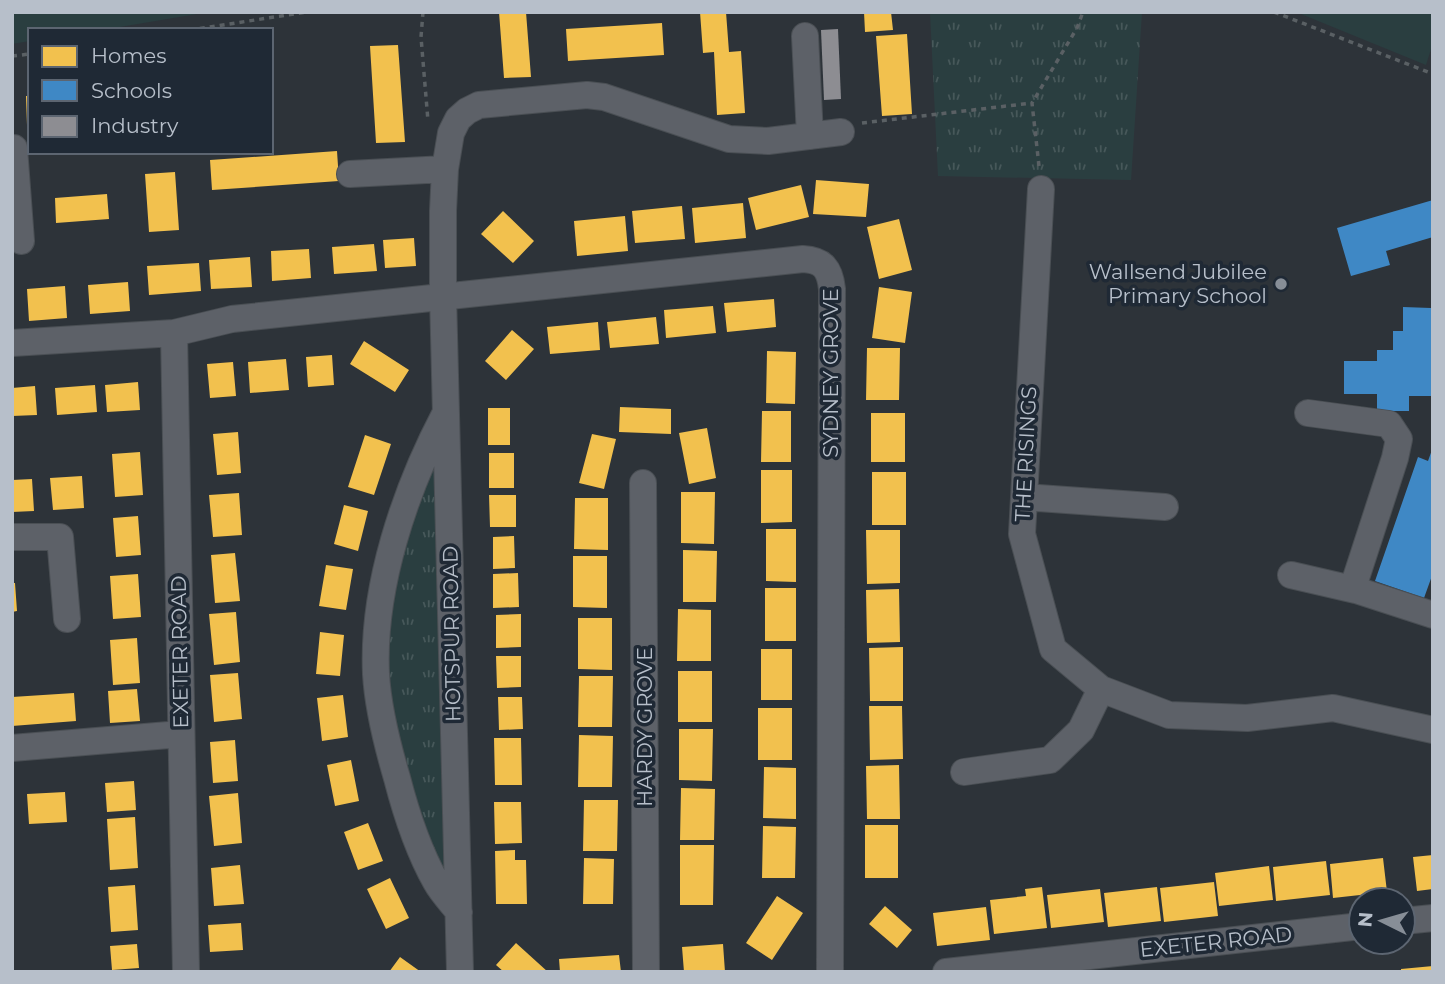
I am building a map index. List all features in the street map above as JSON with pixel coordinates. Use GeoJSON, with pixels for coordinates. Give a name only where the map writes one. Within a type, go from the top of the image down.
{"type":"FeatureCollection","features":[{"type":"Feature","properties":{"kind":"street"},"geometry":{"type":"LineString","coordinates":[[804,36],[810,136]]}},
{"type":"Feature","properties":{"kind":"street","name":"HOTSPUR ROAD"},"geometry":{"type":"LineString","coordinates":[[460,972],[443,295],[445,169],[451,132],[458,119],[479,105],[587,95],[604,97],[729,139],[768,141],[841,132]]}},
{"type":"Feature","properties":{"kind":"street"},"geometry":{"type":"LineString","coordinates":[[19,148],[21,241]]}},
{"type":"Feature","properties":{"kind":"street"},"geometry":{"type":"LineString","coordinates":[[350,174],[445,169]]}},
{"type":"Feature","properties":{"kind":"street","name":"THE RISINGS"},"geometry":{"type":"LineString","coordinates":[[1041,189],[1021,534],[1053,649],[1101,689],[1169,715],[1247,718],[1333,708],[1433,730]]}},
{"type":"Feature","properties":{"kind":"street","name":"SYDNEY GROVE"},"geometry":{"type":"LineString","coordinates":[[12,343],[174,333],[232,319],[803,259],[824,264],[831,275],[830,972]]}},
{"type":"Feature","properties":{"kind":"street","name":"EXETER ROAD"},"geometry":{"type":"LineString","coordinates":[[174,333],[186,972]]}},
{"type":"Feature","properties":{"kind":"street"},"geometry":{"type":"LineString","coordinates":[[446,411],[424,453],[397,528],[383,590],[376,673],[382,717],[407,816],[437,883],[458,912]]}},
{"type":"Feature","properties":{"kind":"street"},"geometry":{"type":"LineString","coordinates":[[1308,413],[1389,424],[1399,439],[1354,581],[1356,590]]}},
{"type":"Feature","properties":{"kind":"street","name":"HARDY GROVE"},"geometry":{"type":"LineString","coordinates":[[643,483],[646,972]]}},
{"type":"Feature","properties":{"kind":"street"},"geometry":{"type":"LineString","coordinates":[[1024,497],[1165,507]]}},
{"type":"Feature","properties":{"kind":"street"},"geometry":{"type":"LineString","coordinates":[[12,537],[60,537],[67,619]]}},
{"type":"Feature","properties":{"kind":"street"},"geometry":{"type":"LineString","coordinates":[[1291,575],[1356,590],[1433,615]]}},
{"type":"Feature","properties":{"kind":"street"},"geometry":{"type":"LineString","coordinates":[[964,772],[1051,760],[1081,730],[1101,689]]}},
{"type":"Feature","properties":{"kind":"street"},"geometry":{"type":"LineString","coordinates":[[12,748],[181,734]]}},
{"type":"Feature","properties":{"kind":"street","name":"EXETER ROAD"},"geometry":{"type":"LineString","coordinates":[[946,972],[1347,928]]}},
{"type":"Feature","properties":{"kind":"path"},"geometry":{"type":"LineString","coordinates":[[203,28],[307,12]]}},
{"type":"Feature","properties":{"kind":"path"},"geometry":{"type":"LineString","coordinates":[[423,12],[421,37],[429,126]]}},
{"type":"Feature","properties":{"kind":"path"},"geometry":{"type":"LineString","coordinates":[[1041,189],[1032,103],[1077,28],[1083,12]]}},
{"type":"Feature","properties":{"kind":"path"},"geometry":{"type":"LineString","coordinates":[[1274,12],[1433,74]]}},
{"type":"Feature","properties":{"kind":"path"},"geometry":{"type":"LineString","coordinates":[[841,132],[860,123],[1032,103]]}},
{"type":"Feature","properties":{"kind":"green space"},"geometry":{"type":"Polygon","coordinates":[[[12,12],[209,12],[114,28],[28,28],[28,41],[12,44],[12,12]]]}},
{"type":"Feature","properties":{"kind":"green space"},"geometry":{"type":"Polygon","coordinates":[[[930,12],[1142,12],[1131,180],[938,176],[930,12]]]}},
{"type":"Feature","properties":{"kind":"green space"},"geometry":{"type":"Polygon","coordinates":[[[1296,12],[1433,12],[1433,43],[1426,65],[1296,12]]]}},
{"type":"Feature","properties":{"kind":"green space"},"geometry":{"type":"Polygon","coordinates":[[[433,462],[441,469],[450,882],[439,876],[386,711],[391,582],[433,462]]]}},
{"type":"Feature","properties":{"kind":"building: Homes"},"geometry":{"type":"Polygon","coordinates":[[[499,12],[526,12],[531,77],[504,78],[499,12]]]}},
{"type":"Feature","properties":{"kind":"building: Homes"},"geometry":{"type":"Polygon","coordinates":[[[700,12],[726,12],[729,52],[741,51],[745,113],[717,115],[714,52],[703,53],[700,12]]]}},
{"type":"Feature","properties":{"kind":"building: Homes"},"geometry":{"type":"Polygon","coordinates":[[[864,12],[891,12],[893,30],[865,32],[864,12]]]}},
{"type":"Feature","properties":{"kind":"building: Homes"},"geometry":{"type":"Polygon","coordinates":[[[662,23],[664,55],[568,61],[566,29],[662,23]]]}},
{"type":"Feature","properties":{"kind":"building: Homes"},"geometry":{"type":"Polygon","coordinates":[[[907,34],[912,114],[882,116],[876,36],[907,34]]]}},
{"type":"Feature","properties":{"kind":"building: Homes"},"geometry":{"type":"Polygon","coordinates":[[[398,45],[405,142],[376,143],[370,46],[398,45]]]}},
{"type":"Feature","properties":{"kind":"building: Homes"},"geometry":{"type":"Polygon","coordinates":[[[26,96],[28,96],[28,125],[26,96]]]}},
{"type":"Feature","properties":{"kind":"building: Homes"},"geometry":{"type":"Polygon","coordinates":[[[337,151],[339,181],[212,190],[210,160],[337,151]]]}},
{"type":"Feature","properties":{"kind":"building: Homes"},"geometry":{"type":"Polygon","coordinates":[[[175,172],[179,230],[149,232],[145,174],[175,172]]]}},
{"type":"Feature","properties":{"kind":"building: Homes"},"geometry":{"type":"Polygon","coordinates":[[[816,180],[869,184],[866,217],[813,214],[816,180]]]}},
{"type":"Feature","properties":{"kind":"building: Homes"},"geometry":{"type":"Polygon","coordinates":[[[801,185],[809,217],[756,230],[748,198],[801,185]]]}},
{"type":"Feature","properties":{"kind":"building: Homes"},"geometry":{"type":"Polygon","coordinates":[[[107,194],[109,219],[56,223],[55,198],[107,194]]]}},
{"type":"Feature","properties":{"kind":"building: Homes"},"geometry":{"type":"Polygon","coordinates":[[[743,203],[746,238],[695,243],[692,208],[743,203]]]}},
{"type":"Feature","properties":{"kind":"building: Homes"},"geometry":{"type":"Polygon","coordinates":[[[682,206],[685,239],[635,243],[632,211],[682,206]]]}},
{"type":"Feature","properties":{"kind":"building: Homes"},"geometry":{"type":"Polygon","coordinates":[[[503,211],[534,241],[513,263],[481,234],[503,211]]]}},
{"type":"Feature","properties":{"kind":"building: Homes"},"geometry":{"type":"Polygon","coordinates":[[[625,216],[628,251],[577,256],[574,221],[625,216]]]}},
{"type":"Feature","properties":{"kind":"building: Homes"},"geometry":{"type":"Polygon","coordinates":[[[899,219],[912,270],[879,279],[867,227],[899,219]]]}},
{"type":"Feature","properties":{"kind":"building: Homes"},"geometry":{"type":"Polygon","coordinates":[[[414,238],[416,266],[385,268],[383,240],[414,238]]]}},
{"type":"Feature","properties":{"kind":"building: Homes"},"geometry":{"type":"Polygon","coordinates":[[[374,244],[377,271],[334,274],[332,247],[374,244]]]}},
{"type":"Feature","properties":{"kind":"building: Homes"},"geometry":{"type":"Polygon","coordinates":[[[309,249],[311,278],[272,281],[271,251],[309,249]]]}},
{"type":"Feature","properties":{"kind":"building: Homes"},"geometry":{"type":"Polygon","coordinates":[[[250,257],[252,287],[211,289],[209,260],[250,257]]]}},
{"type":"Feature","properties":{"kind":"building: Homes"},"geometry":{"type":"Polygon","coordinates":[[[199,263],[201,291],[149,295],[147,266],[199,263]]]}},
{"type":"Feature","properties":{"kind":"building: Homes"},"geometry":{"type":"Polygon","coordinates":[[[128,282],[130,311],[90,314],[88,285],[128,282]]]}},
{"type":"Feature","properties":{"kind":"building: Homes"},"geometry":{"type":"Polygon","coordinates":[[[65,286],[67,318],[29,321],[27,289],[65,286]]]}},
{"type":"Feature","properties":{"kind":"building: Homes"},"geometry":{"type":"Polygon","coordinates":[[[879,287],[912,292],[905,343],[872,338],[879,287]]]}},
{"type":"Feature","properties":{"kind":"building: Homes"},"geometry":{"type":"Polygon","coordinates":[[[774,299],[776,327],[727,332],[724,303],[774,299]]]}},
{"type":"Feature","properties":{"kind":"building: Homes"},"geometry":{"type":"Polygon","coordinates":[[[713,306],[716,333],[666,338],[664,310],[713,306]]]}},
{"type":"Feature","properties":{"kind":"building: Homes"},"geometry":{"type":"Polygon","coordinates":[[[656,317],[659,344],[610,348],[607,322],[656,317]]]}},
{"type":"Feature","properties":{"kind":"building: Homes"},"geometry":{"type":"Polygon","coordinates":[[[598,322],[600,350],[550,354],[547,327],[598,322]]]}},
{"type":"Feature","properties":{"kind":"building: Homes"},"geometry":{"type":"Polygon","coordinates":[[[512,330],[534,349],[506,380],[485,361],[512,330]]]}},
{"type":"Feature","properties":{"kind":"building: Homes"},"geometry":{"type":"Polygon","coordinates":[[[364,341],[409,370],[395,392],[350,364],[364,341]]]}},
{"type":"Feature","properties":{"kind":"building: Homes"},"geometry":{"type":"Polygon","coordinates":[[[867,348],[900,348],[899,400],[866,400],[867,348]]]}},
{"type":"Feature","properties":{"kind":"building: Homes"},"geometry":{"type":"Polygon","coordinates":[[[767,351],[796,352],[795,404],[766,403],[767,351]]]}},
{"type":"Feature","properties":{"kind":"building: Homes"},"geometry":{"type":"Polygon","coordinates":[[[332,355],[334,385],[308,387],[306,357],[332,355]]]}},
{"type":"Feature","properties":{"kind":"building: Homes"},"geometry":{"type":"Polygon","coordinates":[[[286,359],[289,390],[250,393],[248,362],[286,359]]]}},
{"type":"Feature","properties":{"kind":"building: Homes"},"geometry":{"type":"Polygon","coordinates":[[[233,362],[236,396],[210,398],[207,364],[233,362]]]}},
{"type":"Feature","properties":{"kind":"building: Homes"},"geometry":{"type":"Polygon","coordinates":[[[138,382],[140,410],[107,412],[105,385],[138,382]]]}},
{"type":"Feature","properties":{"kind":"building: Homes"},"geometry":{"type":"Polygon","coordinates":[[[95,385],[97,412],[57,415],[55,388],[95,385]]]}},
{"type":"Feature","properties":{"kind":"building: Homes"},"geometry":{"type":"Polygon","coordinates":[[[35,386],[37,415],[12,416],[12,388],[35,386]]]}},
{"type":"Feature","properties":{"kind":"building: Homes"},"geometry":{"type":"Polygon","coordinates":[[[620,407],[671,409],[671,434],[619,432],[620,407]]]}},
{"type":"Feature","properties":{"kind":"building: Homes"},"geometry":{"type":"Polygon","coordinates":[[[488,408],[510,408],[510,445],[488,445],[488,408]]]}},
{"type":"Feature","properties":{"kind":"building: Homes"},"geometry":{"type":"Polygon","coordinates":[[[762,411],[791,411],[791,462],[761,462],[762,411]]]}},
{"type":"Feature","properties":{"kind":"building: Homes"},"geometry":{"type":"Polygon","coordinates":[[[871,413],[905,413],[905,462],[871,462],[871,413]]]}},
{"type":"Feature","properties":{"kind":"building: Homes"},"geometry":{"type":"Polygon","coordinates":[[[707,428],[716,478],[689,484],[679,433],[707,428]]]}},
{"type":"Feature","properties":{"kind":"building: Homes"},"geometry":{"type":"Polygon","coordinates":[[[238,432],[241,473],[217,475],[213,434],[238,432]]]}},
{"type":"Feature","properties":{"kind":"building: Homes"},"geometry":{"type":"Polygon","coordinates":[[[592,434],[616,439],[604,489],[579,483],[592,434]]]}},
{"type":"Feature","properties":{"kind":"building: Homes"},"geometry":{"type":"Polygon","coordinates":[[[365,435],[391,444],[374,495],[348,487],[365,435]]]}},
{"type":"Feature","properties":{"kind":"building: Homes"},"geometry":{"type":"Polygon","coordinates":[[[140,452],[143,495],[115,497],[112,454],[140,452]]]}},
{"type":"Feature","properties":{"kind":"building: Homes"},"geometry":{"type":"Polygon","coordinates":[[[489,453],[514,453],[514,488],[489,488],[489,453]]]}},
{"type":"Feature","properties":{"kind":"building: Homes"},"geometry":{"type":"Polygon","coordinates":[[[761,470],[792,470],[792,522],[761,523],[761,470]]]}},
{"type":"Feature","properties":{"kind":"building: Homes"},"geometry":{"type":"Polygon","coordinates":[[[872,472],[906,472],[906,525],[872,525],[872,472]]]}},
{"type":"Feature","properties":{"kind":"building: Homes"},"geometry":{"type":"Polygon","coordinates":[[[82,476],[84,508],[53,510],[50,478],[82,476]]]}},
{"type":"Feature","properties":{"kind":"building: Homes"},"geometry":{"type":"Polygon","coordinates":[[[32,479],[34,511],[12,512],[12,480],[32,479]]]}},
{"type":"Feature","properties":{"kind":"building: Homes"},"geometry":{"type":"Polygon","coordinates":[[[681,492],[715,492],[714,544],[681,543],[681,492]]]}},
{"type":"Feature","properties":{"kind":"building: Homes"},"geometry":{"type":"Polygon","coordinates":[[[239,493],[242,535],[213,537],[209,495],[239,493]]]}},
{"type":"Feature","properties":{"kind":"building: Homes"},"geometry":{"type":"Polygon","coordinates":[[[489,495],[516,495],[516,527],[490,527],[489,495]]]}},
{"type":"Feature","properties":{"kind":"building: Homes"},"geometry":{"type":"Polygon","coordinates":[[[575,498],[608,498],[608,550],[574,549],[575,498]]]}},
{"type":"Feature","properties":{"kind":"building: Homes"},"geometry":{"type":"Polygon","coordinates":[[[344,505],[368,511],[358,551],[334,544],[344,505]]]}},
{"type":"Feature","properties":{"kind":"building: Homes"},"geometry":{"type":"Polygon","coordinates":[[[138,516],[141,555],[116,557],[113,518],[138,516]]]}},
{"type":"Feature","properties":{"kind":"building: Homes"},"geometry":{"type":"Polygon","coordinates":[[[766,529],[796,529],[796,582],[766,581],[766,529]]]}},
{"type":"Feature","properties":{"kind":"building: Homes"},"geometry":{"type":"Polygon","coordinates":[[[866,530],[900,530],[900,583],[867,584],[866,530]]]}},
{"type":"Feature","properties":{"kind":"building: Homes"},"geometry":{"type":"Polygon","coordinates":[[[514,536],[515,568],[493,569],[493,537],[514,536]]]}},
{"type":"Feature","properties":{"kind":"building: Homes"},"geometry":{"type":"Polygon","coordinates":[[[683,550],[717,551],[716,602],[683,602],[683,550]]]}},
{"type":"Feature","properties":{"kind":"building: Homes"},"geometry":{"type":"Polygon","coordinates":[[[235,553],[240,601],[215,603],[211,555],[235,553]]]}},
{"type":"Feature","properties":{"kind":"building: Homes"},"geometry":{"type":"Polygon","coordinates":[[[573,556],[607,556],[607,608],[573,607],[573,556]]]}},
{"type":"Feature","properties":{"kind":"building: Homes"},"geometry":{"type":"Polygon","coordinates":[[[326,565],[353,569],[346,610],[319,606],[326,565]]]}},
{"type":"Feature","properties":{"kind":"building: Homes"},"geometry":{"type":"Polygon","coordinates":[[[518,573],[519,607],[493,608],[493,574],[518,573]]]}},
{"type":"Feature","properties":{"kind":"building: Homes"},"geometry":{"type":"Polygon","coordinates":[[[138,574],[141,617],[113,619],[110,576],[138,574]]]}},
{"type":"Feature","properties":{"kind":"building: Homes"},"geometry":{"type":"Polygon","coordinates":[[[12,583],[15,583],[17,611],[12,612],[12,583]]]}},
{"type":"Feature","properties":{"kind":"building: Homes"},"geometry":{"type":"Polygon","coordinates":[[[765,588],[796,588],[796,641],[765,641],[765,588]]]}},
{"type":"Feature","properties":{"kind":"building: Homes"},"geometry":{"type":"Polygon","coordinates":[[[899,589],[900,642],[867,643],[866,590],[899,589]]]}},
{"type":"Feature","properties":{"kind":"building: Homes"},"geometry":{"type":"Polygon","coordinates":[[[678,609],[711,610],[711,661],[677,661],[678,609]]]}},
{"type":"Feature","properties":{"kind":"building: Homes"},"geometry":{"type":"Polygon","coordinates":[[[236,612],[240,662],[214,665],[209,614],[236,612]]]}},
{"type":"Feature","properties":{"kind":"building: Homes"},"geometry":{"type":"Polygon","coordinates":[[[521,614],[521,647],[496,648],[496,615],[521,614]]]}},
{"type":"Feature","properties":{"kind":"building: Homes"},"geometry":{"type":"Polygon","coordinates":[[[578,618],[612,618],[612,670],[578,669],[578,618]]]}},
{"type":"Feature","properties":{"kind":"building: Homes"},"geometry":{"type":"Polygon","coordinates":[[[320,632],[344,635],[340,676],[316,674],[320,632]]]}},
{"type":"Feature","properties":{"kind":"building: Homes"},"geometry":{"type":"Polygon","coordinates":[[[137,638],[140,683],[113,685],[110,640],[137,638]]]}},
{"type":"Feature","properties":{"kind":"building: Homes"},"geometry":{"type":"Polygon","coordinates":[[[903,647],[903,701],[870,701],[869,648],[903,647]]]}},
{"type":"Feature","properties":{"kind":"building: Homes"},"geometry":{"type":"Polygon","coordinates":[[[761,649],[792,649],[792,700],[761,700],[761,649]]]}},
{"type":"Feature","properties":{"kind":"building: Homes"},"geometry":{"type":"Polygon","coordinates":[[[496,656],[521,656],[521,687],[497,688],[496,656]]]}},
{"type":"Feature","properties":{"kind":"building: Homes"},"geometry":{"type":"Polygon","coordinates":[[[678,671],[712,671],[712,722],[678,722],[678,671]]]}},
{"type":"Feature","properties":{"kind":"building: Homes"},"geometry":{"type":"Polygon","coordinates":[[[238,673],[242,719],[214,722],[210,675],[238,673]]]}},
{"type":"Feature","properties":{"kind":"building: Homes"},"geometry":{"type":"Polygon","coordinates":[[[579,676],[613,676],[612,727],[578,727],[579,676]]]}},
{"type":"Feature","properties":{"kind":"building: Homes"},"geometry":{"type":"Polygon","coordinates":[[[137,689],[140,721],[110,723],[108,691],[137,689]]]}},
{"type":"Feature","properties":{"kind":"building: Homes"},"geometry":{"type":"Polygon","coordinates":[[[74,693],[76,721],[12,726],[12,697],[74,693]]]}},
{"type":"Feature","properties":{"kind":"building: Homes"},"geometry":{"type":"Polygon","coordinates":[[[343,695],[348,737],[322,741],[317,698],[343,695]]]}},
{"type":"Feature","properties":{"kind":"building: Homes"},"geometry":{"type":"Polygon","coordinates":[[[498,697],[522,697],[523,729],[499,730],[498,697]]]}},
{"type":"Feature","properties":{"kind":"building: Homes"},"geometry":{"type":"Polygon","coordinates":[[[869,706],[902,706],[903,759],[870,760],[869,706]]]}},
{"type":"Feature","properties":{"kind":"building: Homes"},"geometry":{"type":"Polygon","coordinates":[[[758,708],[792,708],[792,760],[758,760],[758,708]]]}},
{"type":"Feature","properties":{"kind":"building: Homes"},"geometry":{"type":"Polygon","coordinates":[[[679,729],[713,729],[712,781],[679,780],[679,729]]]}},
{"type":"Feature","properties":{"kind":"building: Homes"},"geometry":{"type":"Polygon","coordinates":[[[579,735],[613,736],[612,787],[578,787],[579,735]]]}},
{"type":"Feature","properties":{"kind":"building: Homes"},"geometry":{"type":"Polygon","coordinates":[[[494,738],[521,738],[522,785],[495,785],[494,738]]]}},
{"type":"Feature","properties":{"kind":"building: Homes"},"geometry":{"type":"Polygon","coordinates":[[[235,740],[238,781],[213,783],[210,742],[235,740]]]}},
{"type":"Feature","properties":{"kind":"building: Homes"},"geometry":{"type":"Polygon","coordinates":[[[351,760],[359,801],[335,806],[327,765],[351,760]]]}},
{"type":"Feature","properties":{"kind":"building: Homes"},"geometry":{"type":"Polygon","coordinates":[[[899,765],[900,819],[867,819],[866,766],[899,765]]]}},
{"type":"Feature","properties":{"kind":"building: Homes"},"geometry":{"type":"Polygon","coordinates":[[[764,767],[796,768],[796,819],[763,818],[764,767]]]}},
{"type":"Feature","properties":{"kind":"building: Homes"},"geometry":{"type":"Polygon","coordinates":[[[134,781],[136,810],[107,812],[105,783],[134,781]]]}},
{"type":"Feature","properties":{"kind":"building: Homes"},"geometry":{"type":"Polygon","coordinates":[[[681,788],[715,789],[714,840],[680,840],[681,788]]]}},
{"type":"Feature","properties":{"kind":"building: Homes"},"geometry":{"type":"Polygon","coordinates":[[[65,792],[67,822],[29,824],[27,794],[65,792]]]}},
{"type":"Feature","properties":{"kind":"building: Homes"},"geometry":{"type":"Polygon","coordinates":[[[238,793],[242,843],[214,846],[209,796],[238,793]]]}},
{"type":"Feature","properties":{"kind":"building: Homes"},"geometry":{"type":"Polygon","coordinates":[[[584,800],[618,800],[617,851],[583,851],[584,800]]]}},
{"type":"Feature","properties":{"kind":"building: Homes"},"geometry":{"type":"Polygon","coordinates":[[[494,802],[521,802],[522,843],[495,844],[494,802]]]}},
{"type":"Feature","properties":{"kind":"building: Homes"},"geometry":{"type":"Polygon","coordinates":[[[135,817],[138,868],[110,870],[107,819],[135,817]]]}},
{"type":"Feature","properties":{"kind":"building: Homes"},"geometry":{"type":"Polygon","coordinates":[[[368,823],[383,861],[358,870],[344,832],[368,823]]]}},
{"type":"Feature","properties":{"kind":"building: Homes"},"geometry":{"type":"Polygon","coordinates":[[[865,825],[898,825],[898,878],[865,878],[865,825]]]}},
{"type":"Feature","properties":{"kind":"building: Homes"},"geometry":{"type":"Polygon","coordinates":[[[763,826],[796,827],[795,878],[762,878],[763,826]]]}},
{"type":"Feature","properties":{"kind":"building: Homes"},"geometry":{"type":"Polygon","coordinates":[[[680,845],[714,845],[713,905],[680,905],[680,845]]]}},
{"type":"Feature","properties":{"kind":"building: Homes"},"geometry":{"type":"Polygon","coordinates":[[[515,850],[515,860],[526,860],[527,904],[496,904],[495,851],[515,850]]]}},
{"type":"Feature","properties":{"kind":"building: Homes"},"geometry":{"type":"Polygon","coordinates":[[[1433,855],[1433,889],[1417,891],[1413,857],[1433,855]]]}},
{"type":"Feature","properties":{"kind":"building: Homes"},"geometry":{"type":"Polygon","coordinates":[[[584,858],[614,859],[613,904],[583,904],[584,858]]]}},
{"type":"Feature","properties":{"kind":"building: Homes"},"geometry":{"type":"Polygon","coordinates":[[[1383,858],[1386,886],[1347,886],[1347,896],[1333,898],[1330,864],[1383,858]]]}},
{"type":"Feature","properties":{"kind":"building: Homes"},"geometry":{"type":"Polygon","coordinates":[[[1326,861],[1330,895],[1276,901],[1273,867],[1326,861]]]}},
{"type":"Feature","properties":{"kind":"building: Homes"},"geometry":{"type":"Polygon","coordinates":[[[240,865],[244,904],[214,906],[211,868],[240,865]]]}},
{"type":"Feature","properties":{"kind":"building: Homes"},"geometry":{"type":"Polygon","coordinates":[[[1269,866],[1273,900],[1219,906],[1215,873],[1269,866]]]}},
{"type":"Feature","properties":{"kind":"building: Homes"},"geometry":{"type":"Polygon","coordinates":[[[390,878],[409,918],[386,929],[367,889],[390,878]]]}},
{"type":"Feature","properties":{"kind":"building: Homes"},"geometry":{"type":"Polygon","coordinates":[[[1214,882],[1218,916],[1164,922],[1160,888],[1214,882]]]}},
{"type":"Feature","properties":{"kind":"building: Homes"},"geometry":{"type":"Polygon","coordinates":[[[135,885],[138,930],[111,932],[108,887],[135,885]]]}},
{"type":"Feature","properties":{"kind":"building: Homes"},"geometry":{"type":"Polygon","coordinates":[[[1042,887],[1047,928],[994,934],[990,900],[1026,896],[1025,889],[1042,887]]]}},
{"type":"Feature","properties":{"kind":"building: Homes"},"geometry":{"type":"Polygon","coordinates":[[[1157,887],[1161,921],[1108,927],[1104,893],[1157,887]]]}},
{"type":"Feature","properties":{"kind":"building: Homes"},"geometry":{"type":"Polygon","coordinates":[[[1100,889],[1104,922],[1051,928],[1047,895],[1100,889]]]}},
{"type":"Feature","properties":{"kind":"building: Homes"},"geometry":{"type":"Polygon","coordinates":[[[777,896],[803,913],[772,960],[746,943],[777,896]]]}},
{"type":"Feature","properties":{"kind":"building: Homes"},"geometry":{"type":"Polygon","coordinates":[[[885,906],[912,930],[897,948],[869,924],[885,906]]]}},
{"type":"Feature","properties":{"kind":"building: Homes"},"geometry":{"type":"Polygon","coordinates":[[[986,907],[990,940],[937,946],[933,913],[986,907]]]}},
{"type":"Feature","properties":{"kind":"building: Homes"},"geometry":{"type":"Polygon","coordinates":[[[241,923],[243,950],[210,952],[208,925],[241,923]]]}},
{"type":"Feature","properties":{"kind":"building: Homes"},"geometry":{"type":"Polygon","coordinates":[[[516,943],[548,972],[504,972],[496,965],[516,943]]]}},
{"type":"Feature","properties":{"kind":"building: Homes"},"geometry":{"type":"Polygon","coordinates":[[[137,944],[139,968],[112,970],[110,946],[137,944]]]}},
{"type":"Feature","properties":{"kind":"building: Homes"},"geometry":{"type":"Polygon","coordinates":[[[723,944],[725,972],[684,972],[682,947],[723,944]]]}},
{"type":"Feature","properties":{"kind":"building: Homes"},"geometry":{"type":"Polygon","coordinates":[[[619,955],[621,972],[560,972],[559,959],[619,955]]]}},
{"type":"Feature","properties":{"kind":"building: Homes"},"geometry":{"type":"Polygon","coordinates":[[[400,957],[421,972],[389,972],[400,957]]]}},
{"type":"Feature","properties":{"kind":"building: Homes"},"geometry":{"type":"Polygon","coordinates":[[[1433,966],[1433,972],[1401,972],[1401,969],[1433,966]]]}},
{"type":"Feature","properties":{"kind":"building: Schools"},"geometry":{"type":"Polygon","coordinates":[[[1433,200],[1433,237],[1386,251],[1390,265],[1351,276],[1337,228],[1433,200]]]}},
{"type":"Feature","properties":{"kind":"building: Schools"},"geometry":{"type":"Polygon","coordinates":[[[1403,307],[1431,308],[1433,396],[1409,396],[1409,411],[1377,411],[1377,394],[1344,394],[1344,361],[1377,361],[1377,350],[1393,350],[1393,331],[1403,331],[1403,307]]]}},
{"type":"Feature","properties":{"kind":"building: Schools"},"geometry":{"type":"Polygon","coordinates":[[[1433,447],[1433,573],[1424,598],[1375,581],[1418,457],[1428,461],[1433,447]]]}},
{"type":"Feature","properties":{"kind":"building: Industry"},"geometry":{"type":"Polygon","coordinates":[[[838,29],[841,99],[824,100],[821,30],[838,29]]]}},
{"type":"Feature","properties":{"kind":"place","name":"Wallsend Jubilee Primary School"},"geometry":{"type":"Point","coordinates":[1281,284]}}]}
